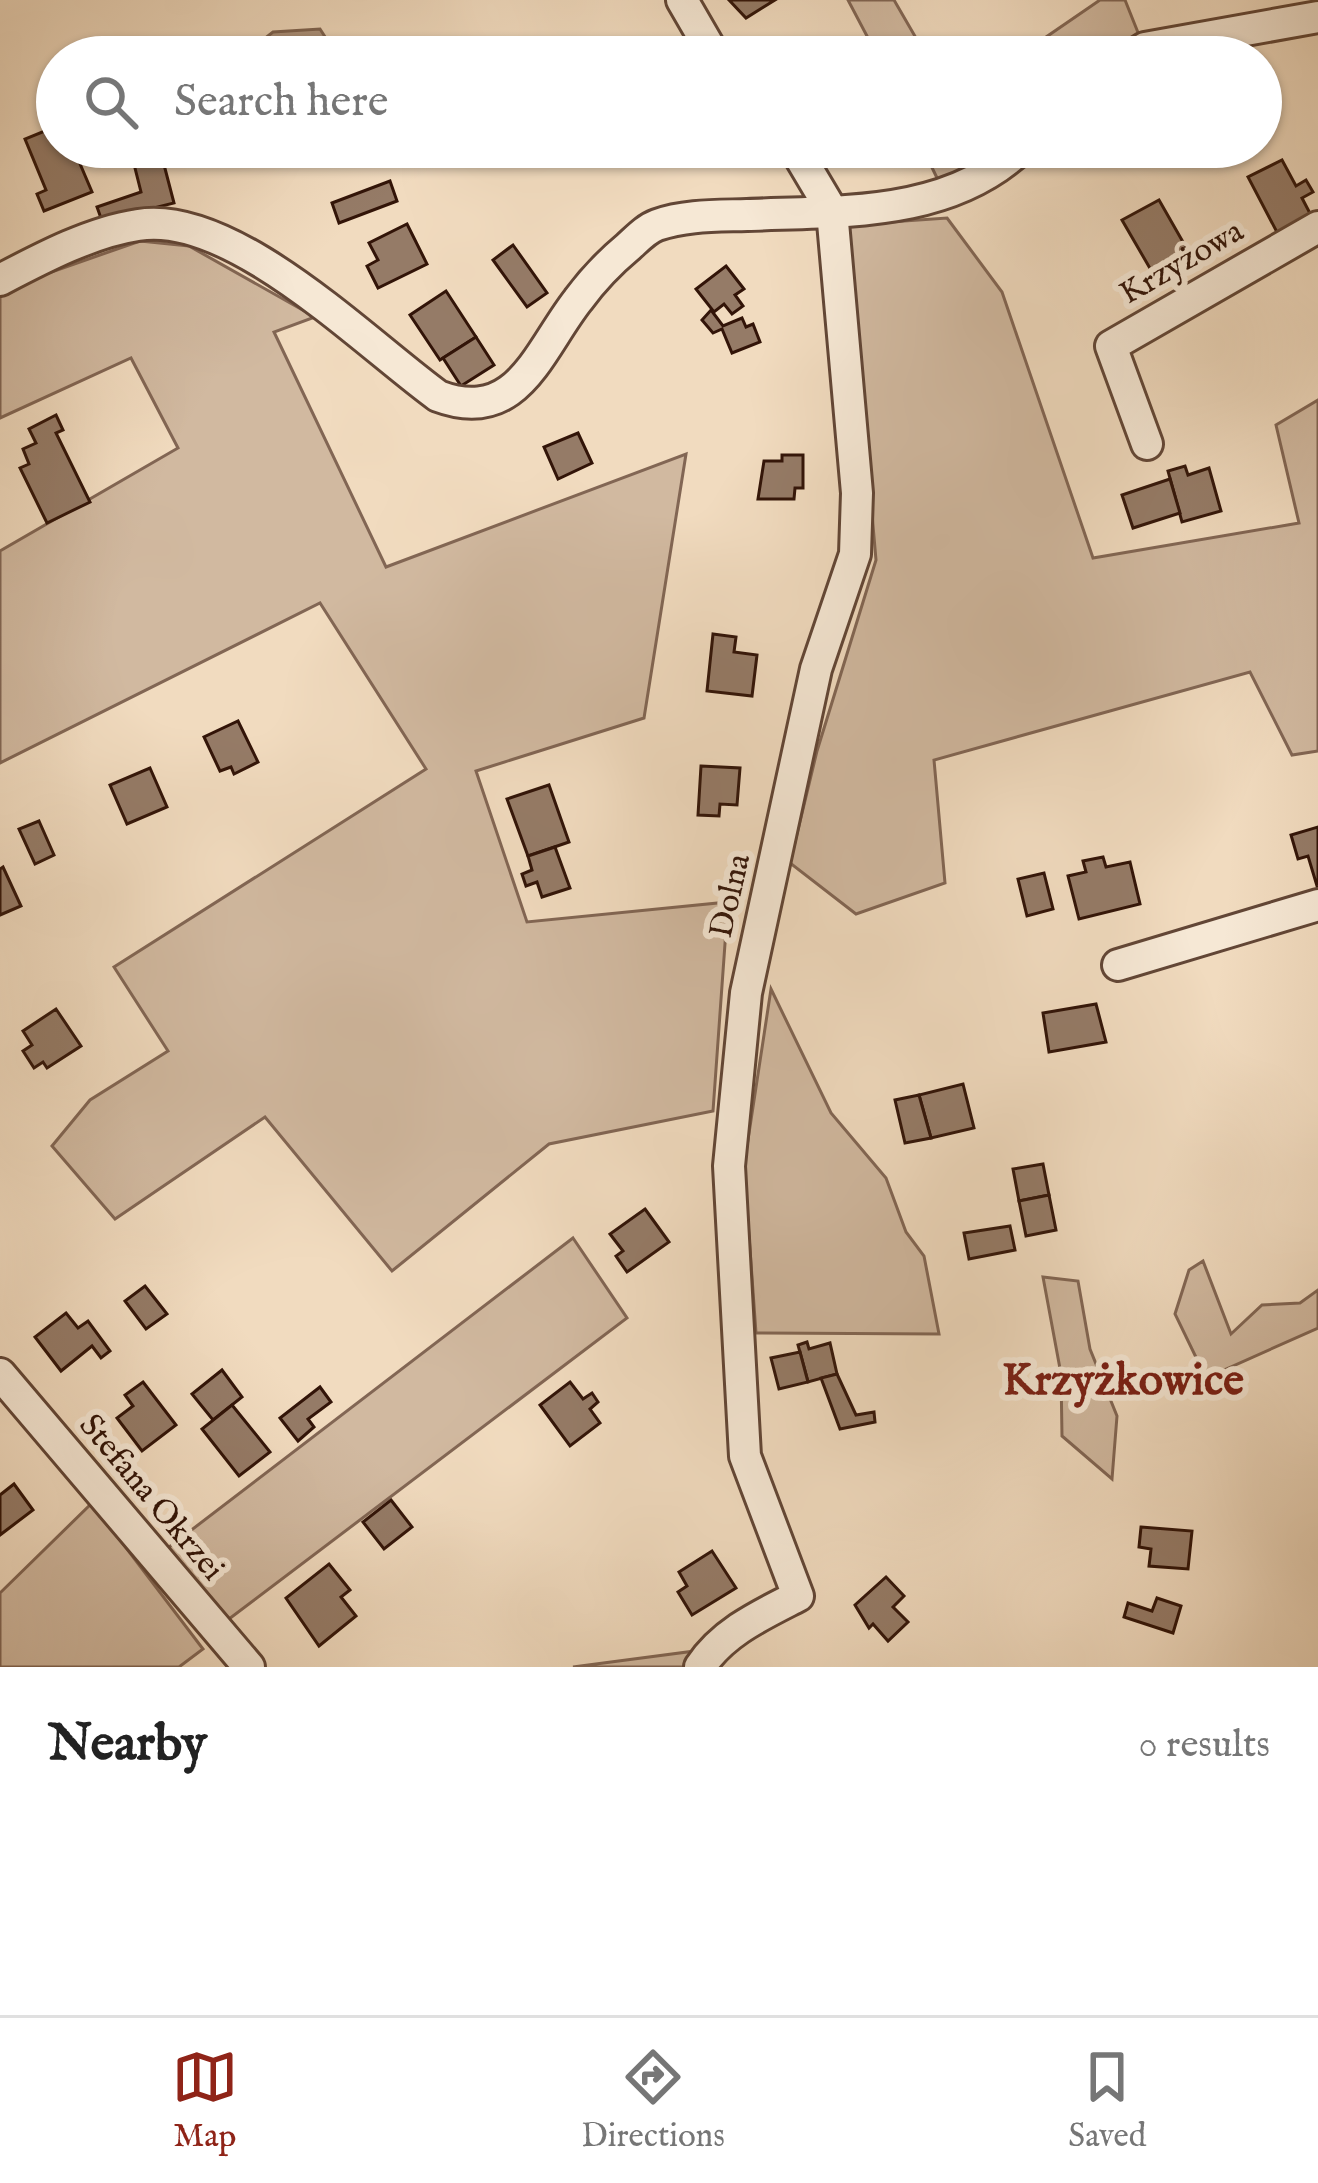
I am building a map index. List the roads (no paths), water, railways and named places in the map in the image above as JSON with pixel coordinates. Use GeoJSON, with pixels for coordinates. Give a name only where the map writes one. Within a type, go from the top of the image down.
{"type":"FeatureCollection","features":[{"type":"Feature","properties":{"kind":"street"},"geometry":{"type":"LineString","coordinates":[[682,0],[703,36]]}},
{"type":"Feature","properties":{"kind":"street"},"geometry":{"type":"LineString","coordinates":[[1212,36],[1318,17]]}},
{"type":"Feature","properties":{"kind":"street","name":"Dolna"},"geometry":{"type":"LineString","coordinates":[[700,1667],[713,1648],[746,1623],[798,1596],[745,1456],[729,1166],[746,993],[816,670],[855,554],[857,493],[832,211],[806,168]]}},
{"type":"Feature","properties":{"kind":"street"},"geometry":{"type":"LineString","coordinates":[[0,280],[140,224],[197,229],[270,269],[438,396],[466,406],[496,400],[531,371],[578,300],[652,226],[698,217],[832,211],[938,199],[1001,168]]}},
{"type":"Feature","properties":{"kind":"street","name":"Krzyżowa"},"geometry":{"type":"LineString","coordinates":[[1148,444],[1112,346],[1318,227]]}},
{"type":"Feature","properties":{"kind":"street"},"geometry":{"type":"LineString","coordinates":[[1118,965],[1318,905]]}},
{"type":"Feature","properties":{"kind":"street","name":"Stefana Okrzei"},"geometry":{"type":"LineString","coordinates":[[0,1374],[250,1667]]}},
{"type":"Feature","properties":{"kind":"district","name":"Krzyżkowice"},"geometry":{"type":"Point","coordinates":[1123,1381]}}]}
